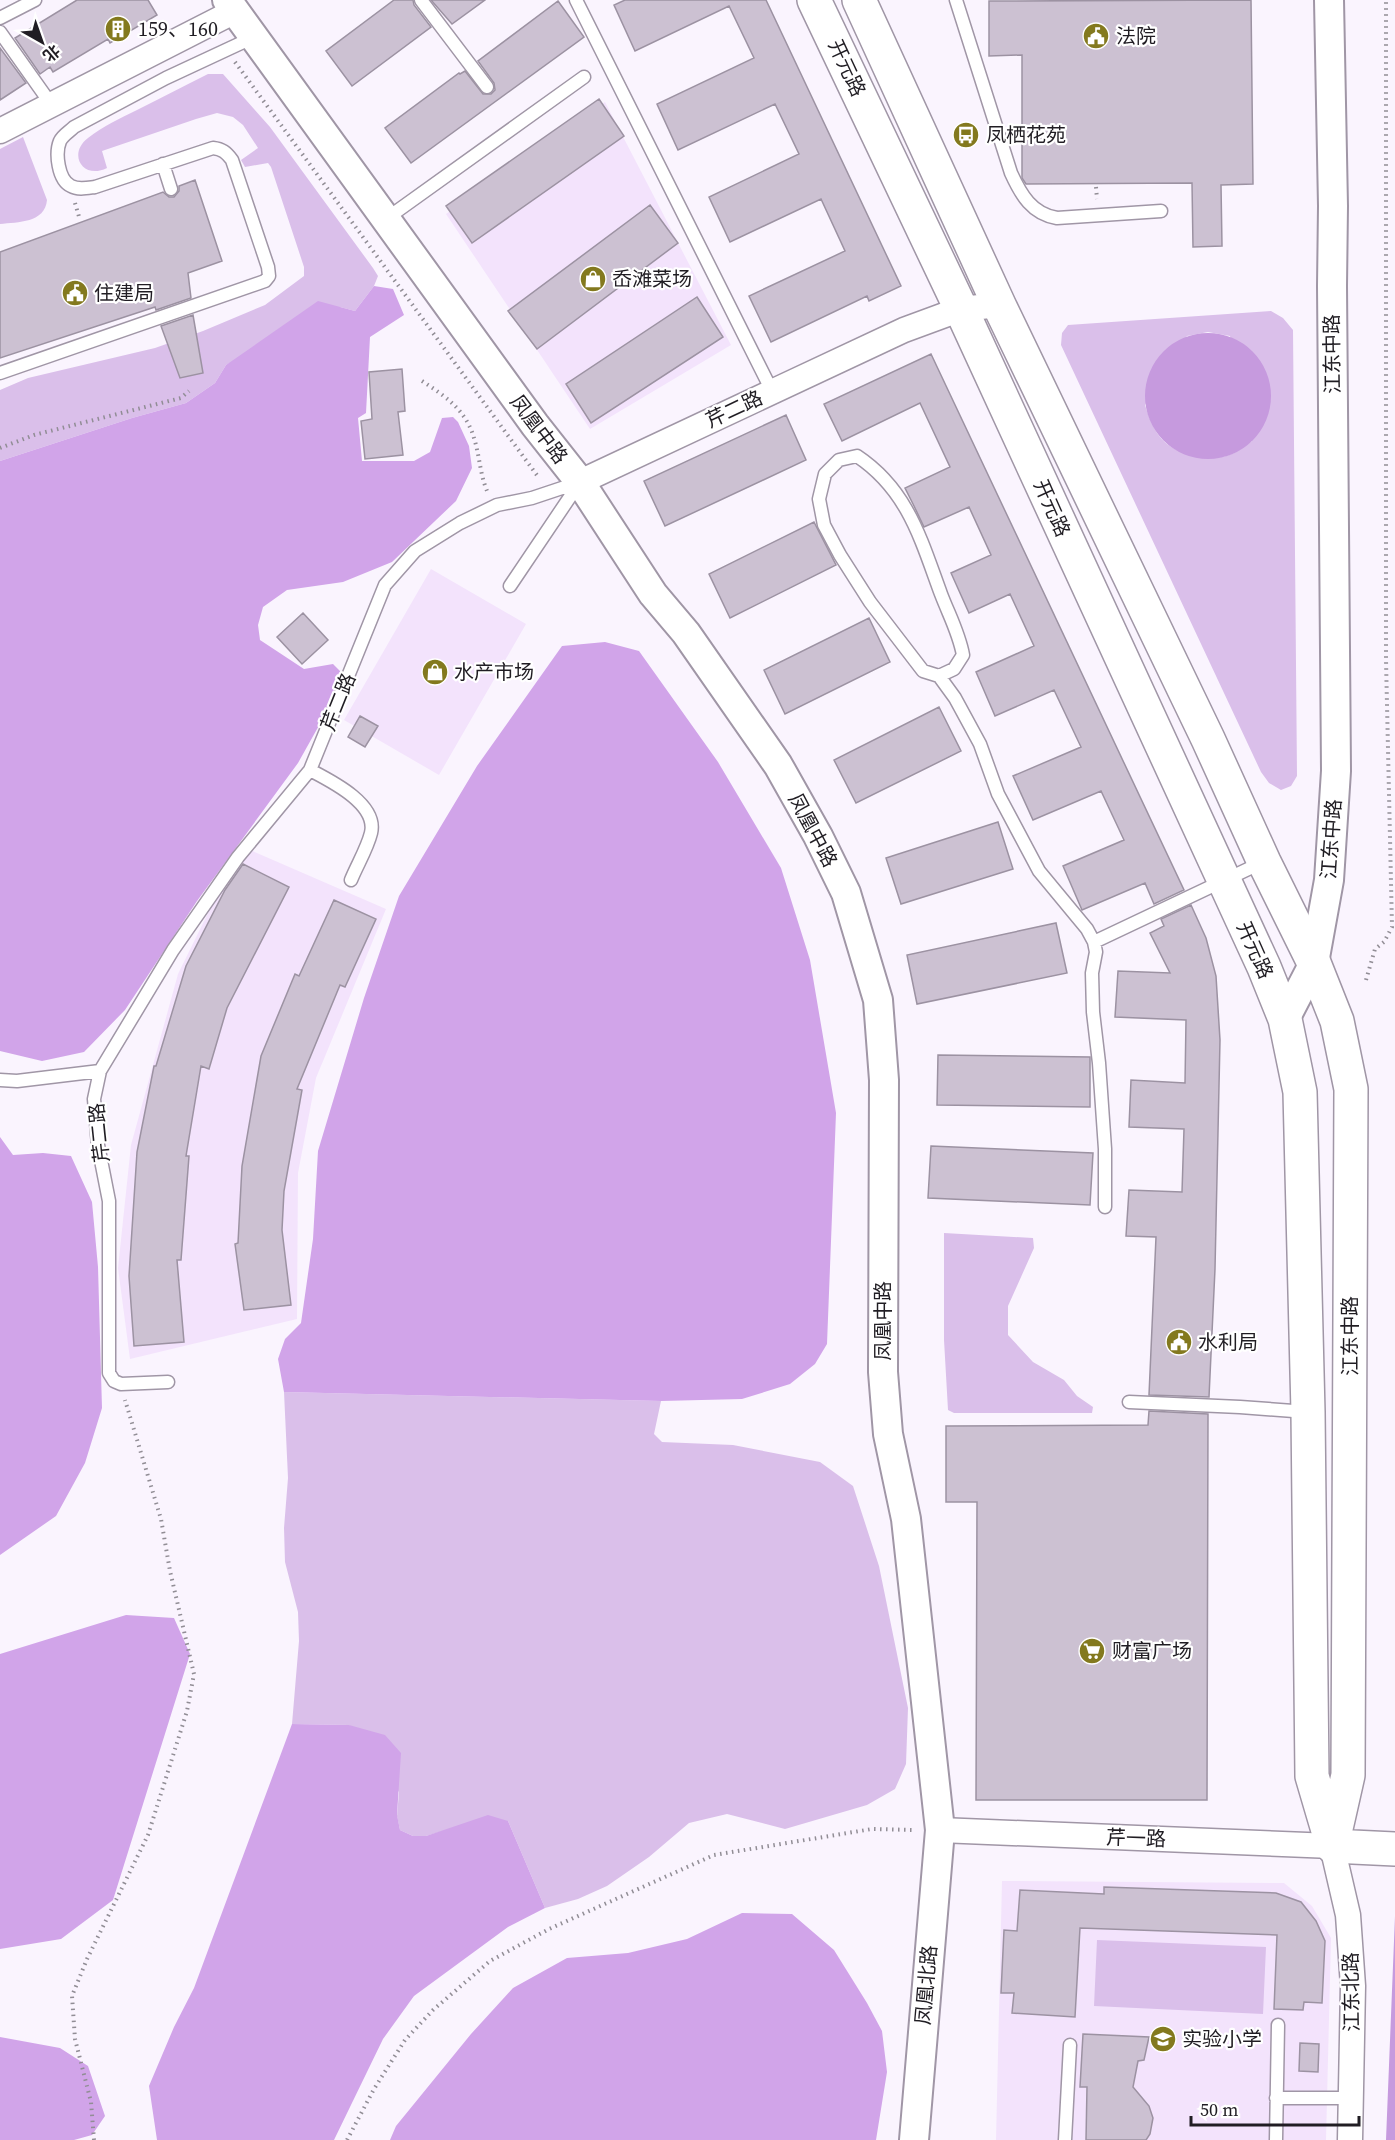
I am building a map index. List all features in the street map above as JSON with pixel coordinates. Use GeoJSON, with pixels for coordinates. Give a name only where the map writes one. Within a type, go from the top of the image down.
{"type":"FeatureCollection","features":[{"type":"Feature","properties":{"kind":"main road","name":"开元路"},"geometry":{"type":"LineString","coordinates":[[814,0],[961,309],[1264,967],[1285,1019]]}},
{"type":"Feature","properties":{"kind":"main road","name":"开元路"},"geometry":{"type":"LineString","coordinates":[[859,0],[999,305],[1314,963]]}},
{"type":"Feature","properties":{"kind":"main road","name":"江东中路"},"geometry":{"type":"LineString","coordinates":[[1314,963],[1337,1021],[1350,1089],[1348,1775],[1332,1846]]}},
{"type":"Feature","properties":{"kind":"main road"},"geometry":{"type":"LineString","coordinates":[[1285,1019],[1300,1092],[1308,1412],[1312,1776],[1332,1846],[1395,1849]]}},
{"type":"Feature","properties":{"kind":"street","name":"江东中路"},"geometry":{"type":"LineString","coordinates":[[1314,963],[1329,880],[1336,771],[1333,206],[1329,0]]}},
{"type":"Feature","properties":{"kind":"street"},"geometry":{"type":"LineString","coordinates":[[0,130],[231,6]]}},
{"type":"Feature","properties":{"kind":"street","name":"凤凰中路"},"geometry":{"type":"LineString","coordinates":[[231,6],[535,425],[580,482],[652,594],[672,638],[763,767],[802,834],[821,872],[845,930],[862,992],[885,1136],[883,1372],[888,1434],[906,1519],[940,1830]]}},
{"type":"Feature","properties":{"kind":"street","name":"芹二路"},"geometry":{"type":"LineString","coordinates":[[580,482],[904,330],[961,309],[999,305]]}},
{"type":"Feature","properties":{"kind":"street"},"geometry":{"type":"LineString","coordinates":[[1285,1019],[1314,963]]}},
{"type":"Feature","properties":{"kind":"street","name":"芹一路"},"geometry":{"type":"LineString","coordinates":[[940,1830],[1332,1846]]}},
{"type":"Feature","properties":{"kind":"street","name":"凤凰北路"},"geometry":{"type":"LineString","coordinates":[[914,2140],[940,1830]]}},
{"type":"Feature","properties":{"kind":"street","name":"江东北路"},"geometry":{"type":"LineString","coordinates":[[1332,1846],[1348,1915],[1352,1962],[1350,2140]]}},
{"type":"Feature","properties":{"kind":"lane"},"geometry":{"type":"LineString","coordinates":[[0,18],[35,0]]}},
{"type":"Feature","properties":{"kind":"lane"},"geometry":{"type":"LineString","coordinates":[[421,0],[487,87]]}},
{"type":"Feature","properties":{"kind":"lane"},"geometry":{"type":"LineString","coordinates":[[576,0],[772,391]]}},
{"type":"Feature","properties":{"kind":"lane"},"geometry":{"type":"LineString","coordinates":[[956,0],[1011,173],[1020,193],[1031,207],[1042,214],[1057,218],[1161,211]]}},
{"type":"Feature","properties":{"kind":"lane"},"geometry":{"type":"LineString","coordinates":[[0,32],[51,104]]}},
{"type":"Feature","properties":{"kind":"lane"},"geometry":{"type":"LineString","coordinates":[[0,373],[265,281],[269,276],[236,172],[227,153],[213,148],[95,187],[79,188],[70,186],[64,179],[58,153],[59,143],[74,128],[166,78],[254,37]]}},
{"type":"Feature","properties":{"kind":"lane"},"geometry":{"type":"LineString","coordinates":[[386,219],[584,77]]}},
{"type":"Feature","properties":{"kind":"lane"},"geometry":{"type":"LineString","coordinates":[[163,164],[171,189]]}},
{"type":"Feature","properties":{"kind":"lane"},"geometry":{"type":"LineString","coordinates":[[939,676],[954,669],[963,654],[959,633],[911,518],[896,491],[870,465],[857,456],[839,460],[825,474],[819,499],[824,525],[840,555],[883,619],[923,671],[939,676],[955,698],[980,744],[998,794],[1039,871],[1087,929],[1094,942],[1096,952],[1092,973],[1093,1012],[1105,1149],[1105,1207]]}},
{"type":"Feature","properties":{"kind":"lane"},"geometry":{"type":"LineString","coordinates":[[510,586],[580,482]]}},
{"type":"Feature","properties":{"kind":"lane","name":"芹二路"},"geometry":{"type":"LineString","coordinates":[[114,1381],[109,1373],[109,1201],[98,1145],[94,1099],[100,1071],[192,922],[238,857],[310,770],[385,585],[415,551],[460,523],[497,505],[532,498],[580,482]]}},
{"type":"Feature","properties":{"kind":"lane"},"geometry":{"type":"LineString","coordinates":[[310,770],[355,796],[372,821],[372,832],[351,880]]}},
{"type":"Feature","properties":{"kind":"lane"},"geometry":{"type":"LineString","coordinates":[[1094,942],[1264,862]]}},
{"type":"Feature","properties":{"kind":"lane"},"geometry":{"type":"LineString","coordinates":[[0,1080],[17,1081],[100,1071]]}},
{"type":"Feature","properties":{"kind":"lane"},"geometry":{"type":"LineString","coordinates":[[114,1381],[121,1384],[168,1382]]}},
{"type":"Feature","properties":{"kind":"lane"},"geometry":{"type":"LineString","coordinates":[[1129,1402],[1308,1412]]}},
{"type":"Feature","properties":{"kind":"lane"},"geometry":{"type":"LineString","coordinates":[[1276,2140],[1278,2025]]}},
{"type":"Feature","properties":{"kind":"lane"},"geometry":{"type":"LineString","coordinates":[[1065,2140],[1070,2045]]}},
{"type":"Feature","properties":{"kind":"lane"},"geometry":{"type":"LineString","coordinates":[[1276,2098],[1351,2098]]}},
{"type":"Feature","properties":{"kind":"path"},"geometry":{"type":"LineString","coordinates":[[1366,980],[1375,949],[1384,942],[1392,927],[1386,660],[1386,0]]}},
{"type":"Feature","properties":{"kind":"path"},"geometry":{"type":"LineString","coordinates":[[226,50],[549,493]]}},
{"type":"Feature","properties":{"kind":"path"},"geometry":{"type":"LineString","coordinates":[[422,381],[456,405],[467,421],[474,438],[482,480],[497,505]]}},
{"type":"Feature","properties":{"kind":"path"},"geometry":{"type":"LineString","coordinates":[[0,448],[34,435],[181,398],[189,391]]}},
{"type":"Feature","properties":{"kind":"path"},"geometry":{"type":"LineString","coordinates":[[94,2140],[91,2102],[75,2039],[72,1996],[87,1959],[148,1835],[187,1711],[194,1674],[170,1571],[161,1519],[126,1402],[114,1381]]}},
{"type":"Feature","properties":{"kind":"path"},"geometry":{"type":"LineString","coordinates":[[347,2140],[374,2089],[405,2040],[433,2010],[490,1961],[549,1929],[714,1854],[872,1829],[940,1830]]}},
{"type":"Feature","properties":{"kind":"shaded area"},"geometry":{"type":"Polygon","coordinates":[[[208,74],[223,74],[270,127],[373,268],[378,276],[374,286],[355,311],[340,307],[226,365],[215,383],[186,403],[0,461],[0,390],[28,378],[155,348],[203,331],[265,305],[304,276],[304,267],[271,167],[268,163],[245,167],[241,160],[258,148],[243,125],[233,117],[217,113],[102,151],[107,168],[98,171],[85,168],[78,158],[82,144],[106,126],[208,74]]]}},
{"type":"Feature","properties":{"kind":"shaded area","name":"岙滩菜场"},"geometry":{"type":"Polygon","coordinates":[[[605,102],[731,345],[590,429],[446,214],[605,102]]]}},
{"type":"Feature","properties":{"kind":"shaded area"},"geometry":{"type":"Polygon","coordinates":[[[23,137],[47,200],[45,208],[29,220],[0,224],[0,149],[23,137]]]}},
{"type":"Feature","properties":{"kind":"shaded area"},"geometry":{"type":"Polygon","coordinates":[[[374,286],[393,289],[404,315],[370,337],[366,413],[358,418],[362,461],[414,461],[430,452],[442,418],[453,417],[458,422],[469,446],[472,468],[456,501],[392,562],[343,582],[287,590],[263,607],[258,625],[260,640],[304,669],[333,664],[340,671],[340,688],[298,763],[197,901],[125,1010],[84,1052],[42,1061],[0,1051],[0,461],[186,403],[215,383],[226,365],[318,301],[355,311],[374,286]]]}},
{"type":"Feature","properties":{"kind":"shaded area"},"geometry":{"type":"Polygon","coordinates":[[[1271,311],[1283,318],[1293,330],[1297,776],[1291,786],[1281,790],[1269,783],[1261,772],[1061,345],[1062,333],[1068,325],[1271,311]],[[1208,332],[1187,336],[1145,405],[1152,424],[1162,439],[1168,445],[1184,453],[1212,457],[1225,456],[1252,441],[1230,336],[1208,332]]]}},
{"type":"Feature","properties":{"kind":"shaded area"},"geometry":{"type":"Polygon","coordinates":[[[1208,333],[1232,338],[1253,351],[1266,372],[1271,396],[1266,420],[1253,441],[1232,454],[1208,459],[1184,454],[1163,441],[1150,420],[1145,396],[1150,372],[1163,351],[1184,338],[1208,333]]]}},
{"type":"Feature","properties":{"kind":"shaded area","name":"水产市场"},"geometry":{"type":"Polygon","coordinates":[[[431,569],[526,624],[439,775],[344,720],[431,569]]]}},
{"type":"Feature","properties":{"kind":"shaded area"},"geometry":{"type":"Polygon","coordinates":[[[605,642],[639,651],[718,762],[781,868],[810,960],[836,1113],[827,1344],[815,1364],[790,1384],[742,1399],[661,1401],[284,1392],[278,1359],[285,1339],[301,1323],[313,1239],[318,1151],[364,998],[399,896],[477,766],[562,646],[605,642]]]}},
{"type":"Feature","properties":{"kind":"shaded area"},"geometry":{"type":"Polygon","coordinates":[[[241,846],[386,909],[316,1078],[298,1173],[297,1319],[130,1359],[118,1268],[131,1145],[178,974],[241,846]]]}},
{"type":"Feature","properties":{"kind":"shaded area"},"geometry":{"type":"Polygon","coordinates":[[[0,1137],[13,1155],[43,1153],[71,1156],[92,1202],[98,1267],[102,1408],[85,1463],[56,1516],[0,1555],[0,1137]]]}},
{"type":"Feature","properties":{"kind":"shaded area"},"geometry":{"type":"Polygon","coordinates":[[[944,1233],[1033,1238],[1034,1248],[1008,1306],[1008,1335],[1033,1362],[1064,1380],[1077,1396],[1093,1407],[1092,1413],[954,1413],[948,1410],[944,1340],[944,1233]]]}},
{"type":"Feature","properties":{"kind":"shaded area"},"geometry":{"type":"Polygon","coordinates":[[[284,1392],[661,1401],[654,1434],[662,1442],[733,1445],[820,1462],[853,1486],[879,1566],[908,1708],[906,1764],[895,1789],[867,1805],[785,1829],[727,1814],[689,1823],[649,1857],[607,1886],[578,1899],[545,1908],[508,1821],[453,1828],[426,1836],[413,1836],[400,1830],[397,1816],[399,1792],[349,1725],[292,1724],[299,1641],[298,1612],[285,1562],[284,1528],[288,1478],[284,1392]]]}},
{"type":"Feature","properties":{"kind":"shaded area"},"geometry":{"type":"Polygon","coordinates":[[[126,1615],[174,1618],[190,1654],[113,1900],[61,1939],[0,1949],[0,1654],[126,1615]]]}},
{"type":"Feature","properties":{"kind":"shaded area"},"geometry":{"type":"Polygon","coordinates":[[[292,1724],[349,1725],[385,1735],[401,1753],[397,1815],[400,1830],[413,1836],[426,1836],[488,1815],[508,1821],[545,1908],[508,1927],[414,1996],[383,2039],[334,2140],[157,2140],[149,2086],[174,2027],[194,1988],[292,1724]]]}},
{"type":"Feature","properties":{"kind":"shaded area","name":"实验小学"},"geometry":{"type":"Polygon","coordinates":[[[1002,1881],[1284,1883],[1312,1906],[1331,1938],[1326,2140],[996,2140],[1002,1881]]]}},
{"type":"Feature","properties":{"kind":"shaded area"},"geometry":{"type":"Polygon","coordinates":[[[742,1913],[792,1914],[834,1950],[867,2003],[882,2031],[887,2072],[876,2140],[390,2140],[396,2126],[471,2034],[513,1988],[567,1958],[628,1953],[687,1939],[742,1913]]]}},
{"type":"Feature","properties":{"kind":"shaded area"},"geometry":{"type":"Polygon","coordinates":[[[1395,1916],[1395,2140],[1386,2140],[1395,1916]]]}},
{"type":"Feature","properties":{"kind":"shaded area"},"geometry":{"type":"Polygon","coordinates":[[[1097,1940],[1266,1947],[1263,2014],[1094,2006],[1097,1940]]]}},
{"type":"Feature","properties":{"kind":"shaded area"},"geometry":{"type":"Polygon","coordinates":[[[0,2037],[60,2048],[88,2066],[105,2116],[92,2135],[74,2140],[0,2140],[0,2037]]]}},
{"type":"Feature","properties":{"kind":"building"},"geometry":{"type":"Polygon","coordinates":[[[77,0],[148,0],[157,15],[110,43],[108,39],[53,72],[50,67],[40,74],[15,38],[77,0]]]}},
{"type":"Feature","properties":{"kind":"building"},"geometry":{"type":"Polygon","coordinates":[[[394,0],[413,0],[414,5],[431,27],[352,86],[326,51],[394,0]]]}},
{"type":"Feature","properties":{"kind":"building"},"geometry":{"type":"Polygon","coordinates":[[[431,0],[485,0],[452,24],[431,0]]]}},
{"type":"Feature","properties":{"kind":"building"},"geometry":{"type":"Polygon","coordinates":[[[625,0],[766,0],[901,286],[869,301],[867,296],[771,342],[749,296],[845,251],[821,199],[730,242],[709,197],[799,154],[775,104],[678,150],[657,104],[754,58],[729,6],[635,51],[614,5],[625,0]]]}},
{"type":"Feature","properties":{"kind":"building"},"geometry":{"type":"Polygon","coordinates":[[[1251,0],[1253,184],[1221,185],[1222,246],[1193,247],[1192,183],[1026,184],[1022,178],[1022,55],[989,56],[989,1],[1251,0]]]}},
{"type":"Feature","properties":{"kind":"building"},"geometry":{"type":"Polygon","coordinates":[[[558,1],[584,37],[411,163],[385,128],[459,73],[465,71],[483,94],[491,94],[495,90],[494,83],[478,61],[558,1]]]}},
{"type":"Feature","properties":{"kind":"building"},"geometry":{"type":"Polygon","coordinates":[[[0,48],[26,83],[0,100],[0,48]]]}},
{"type":"Feature","properties":{"kind":"building"},"geometry":{"type":"Polygon","coordinates":[[[599,99],[624,136],[472,243],[446,206],[599,99]]]}},
{"type":"Feature","properties":{"kind":"building"},"geometry":{"type":"Polygon","coordinates":[[[195,180],[222,261],[188,273],[191,298],[156,310],[155,307],[0,358],[0,252],[163,192],[169,197],[174,197],[179,191],[179,186],[195,180]]]}},
{"type":"Feature","properties":{"kind":"building"},"geometry":{"type":"Polygon","coordinates":[[[650,205],[678,243],[537,349],[508,311],[650,205]]]}},
{"type":"Feature","properties":{"kind":"building"},"geometry":{"type":"Polygon","coordinates":[[[697,297],[723,337],[591,423],[566,384],[697,297]]]}},
{"type":"Feature","properties":{"kind":"building"},"geometry":{"type":"Polygon","coordinates":[[[193,315],[203,373],[180,378],[161,326],[193,315]]]}},
{"type":"Feature","properties":{"kind":"building"},"geometry":{"type":"Polygon","coordinates":[[[931,354],[1184,890],[1154,904],[1145,883],[1082,910],[1063,866],[1124,840],[1101,791],[1033,820],[1013,776],[1081,747],[1054,690],[995,716],[976,672],[1034,646],[1010,594],[969,613],[951,573],[991,555],[969,507],[924,527],[905,488],[950,467],[920,403],[842,441],[824,404],[931,354]]]}},
{"type":"Feature","properties":{"kind":"building"},"geometry":{"type":"Polygon","coordinates":[[[402,369],[405,411],[398,412],[403,455],[365,459],[361,421],[372,419],[369,372],[402,369]]]}},
{"type":"Feature","properties":{"kind":"building"},"geometry":{"type":"Polygon","coordinates":[[[786,415],[806,460],[665,526],[644,481],[786,415]]]}},
{"type":"Feature","properties":{"kind":"building"},"geometry":{"type":"Polygon","coordinates":[[[814,522],[836,565],[730,618],[709,574],[814,522]]]}},
{"type":"Feature","properties":{"kind":"building"},"geometry":{"type":"Polygon","coordinates":[[[303,613],[328,640],[302,664],[277,637],[303,613]]]}},
{"type":"Feature","properties":{"kind":"building"},"geometry":{"type":"Polygon","coordinates":[[[869,618],[890,662],[785,714],[764,670],[869,618]]]}},
{"type":"Feature","properties":{"kind":"building"},"geometry":{"type":"Polygon","coordinates":[[[939,707],[961,751],[856,803],[834,760],[939,707]]]}},
{"type":"Feature","properties":{"kind":"building"},"geometry":{"type":"Polygon","coordinates":[[[360,716],[378,726],[365,747],[348,737],[360,716]]]}},
{"type":"Feature","properties":{"kind":"building"},"geometry":{"type":"Polygon","coordinates":[[[998,822],[1013,869],[901,904],[886,858],[998,822]]]}},
{"type":"Feature","properties":{"kind":"building"},"geometry":{"type":"Polygon","coordinates":[[[243,864],[289,887],[227,1008],[209,1069],[201,1066],[186,1156],[189,1156],[181,1260],[177,1260],[184,1342],[134,1346],[129,1276],[137,1152],[154,1066],[156,1066],[186,966],[225,890],[243,864]]]}},
{"type":"Feature","properties":{"kind":"building"},"geometry":{"type":"Polygon","coordinates":[[[334,900],[376,919],[345,987],[340,985],[297,1089],[302,1090],[284,1191],[282,1230],[291,1305],[244,1310],[235,1244],[238,1243],[242,1166],[261,1056],[295,974],[299,976],[334,900]]]}},
{"type":"Feature","properties":{"kind":"building"},"geometry":{"type":"Polygon","coordinates":[[[1191,905],[1206,938],[1216,976],[1220,1040],[1215,1269],[1209,1397],[1149,1395],[1156,1237],[1126,1236],[1129,1190],[1182,1192],[1184,1129],[1129,1127],[1131,1080],[1185,1083],[1186,1020],[1115,1017],[1118,971],[1170,973],[1150,933],[1164,926],[1161,919],[1191,905]]]}},
{"type":"Feature","properties":{"kind":"building"},"geometry":{"type":"Polygon","coordinates":[[[1056,923],[1067,973],[917,1004],[907,955],[1056,923]]]}},
{"type":"Feature","properties":{"kind":"building"},"geometry":{"type":"Polygon","coordinates":[[[938,1055],[1090,1057],[1090,1107],[937,1105],[938,1055]]]}},
{"type":"Feature","properties":{"kind":"building"},"geometry":{"type":"Polygon","coordinates":[[[931,1146],[1093,1153],[1090,1205],[928,1198],[931,1146]]]}},
{"type":"Feature","properties":{"kind":"building","name":"财富广场"},"geometry":{"type":"Polygon","coordinates":[[[1149,1411],[1208,1414],[1207,1800],[976,1800],[977,1502],[946,1502],[946,1426],[1148,1425],[1149,1411]]]}},
{"type":"Feature","properties":{"kind":"building"},"geometry":{"type":"Polygon","coordinates":[[[1104,1887],[1276,1893],[1301,1902],[1316,1921],[1325,1941],[1322,2003],[1304,2002],[1303,2010],[1274,2009],[1277,1935],[1080,1928],[1075,2017],[1012,2013],[1014,1993],[1001,1993],[1004,1930],[1017,1931],[1020,1890],[1104,1894],[1104,1887]]]}},
{"type":"Feature","properties":{"kind":"building"},"geometry":{"type":"Polygon","coordinates":[[[1083,2034],[1149,2037],[1144,2060],[1138,2061],[1133,2087],[1149,2106],[1153,2118],[1150,2134],[1146,2140],[1086,2140],[1087,2087],[1080,2087],[1083,2034]]]}},
{"type":"Feature","properties":{"kind":"building"},"geometry":{"type":"Polygon","coordinates":[[[1300,2043],[1319,2044],[1318,2072],[1299,2071],[1300,2043]]]}},
{"type":"Feature","properties":{"kind":"place","name":"159、160"},"geometry":{"type":"Point","coordinates":[118,29]}},
{"type":"Feature","properties":{"kind":"place","name":"法院"},"geometry":{"type":"Point","coordinates":[1096,36]}},
{"type":"Feature","properties":{"kind":"place","name":"凤栖花苑"},"geometry":{"type":"Point","coordinates":[966,135]}},
{"type":"Feature","properties":{"kind":"place","name":"岙滩菜场"},"geometry":{"type":"Point","coordinates":[593,279]}},
{"type":"Feature","properties":{"kind":"place","name":"住建局"},"geometry":{"type":"Point","coordinates":[75,293]}},
{"type":"Feature","properties":{"kind":"place","name":"水产市场"},"geometry":{"type":"Point","coordinates":[435,672]}},
{"type":"Feature","properties":{"kind":"place","name":"水利局"},"geometry":{"type":"Point","coordinates":[1179,1342]}},
{"type":"Feature","properties":{"kind":"place","name":"财富广场"},"geometry":{"type":"Point","coordinates":[1092,1651]}},
{"type":"Feature","properties":{"kind":"place","name":"实验小学"},"geometry":{"type":"Point","coordinates":[1163,2039]}}]}
